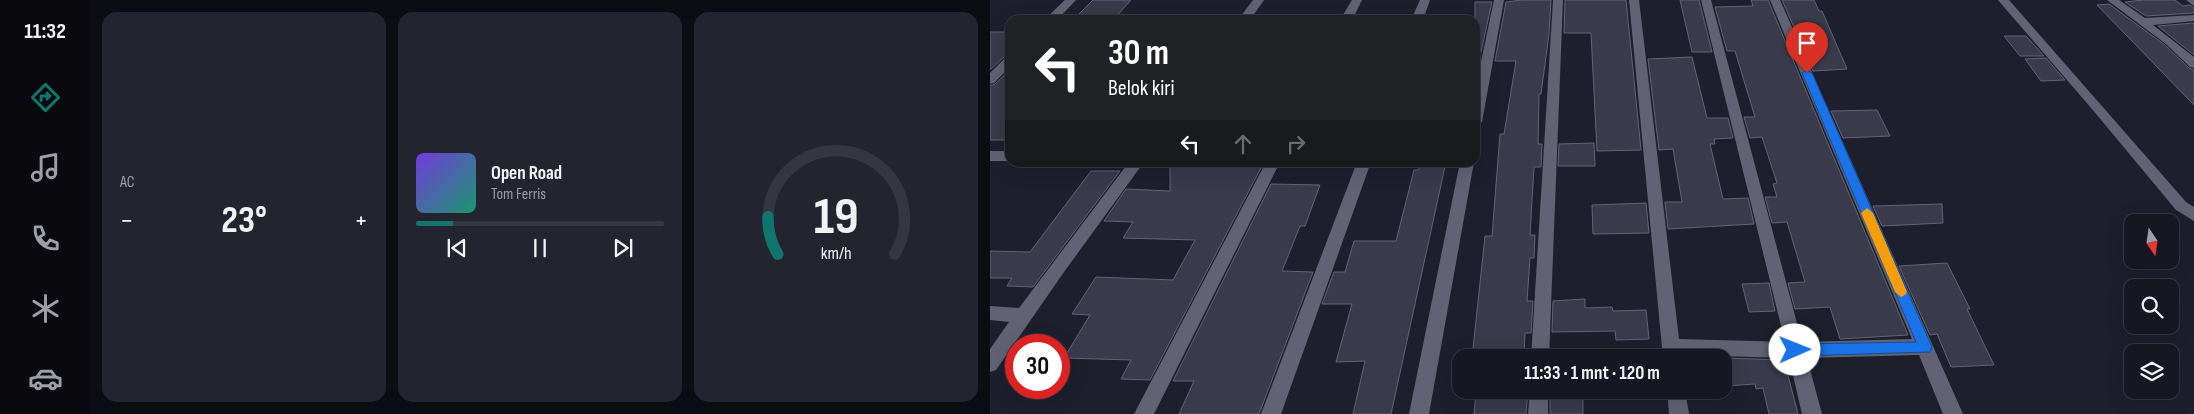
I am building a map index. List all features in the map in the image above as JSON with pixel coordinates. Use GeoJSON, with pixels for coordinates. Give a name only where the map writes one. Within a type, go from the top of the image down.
{"type":"FeatureCollection","features":[{"type":"Feature","properties":{"kind":"street"},"geometry":{"type":"LineString","coordinates":[[1055,15],[1071,0]]}},
{"type":"Feature","properties":{"kind":"street"},"geometry":{"type":"LineString","coordinates":[[1248,15],[1259,0]]}},
{"type":"Feature","properties":{"kind":"street"},"geometry":{"type":"LineString","coordinates":[[1349,15],[1357,0]]}},
{"type":"Feature","properties":{"kind":"street"},"geometry":{"type":"LineString","coordinates":[[1419,15],[1424,0]]}},
{"type":"Feature","properties":{"kind":"street"},"geometry":{"type":"LineString","coordinates":[[1480,95],[1498,0]]}},
{"type":"Feature","properties":{"kind":"street"},"geometry":{"type":"LineString","coordinates":[[1540,349],[1558,0]]}},
{"type":"Feature","properties":{"kind":"street"},"geometry":{"type":"LineString","coordinates":[[1634,0],[1672,349]]}},
{"type":"Feature","properties":{"kind":"street"},"geometry":{"type":"LineString","coordinates":[[1706,0],[1812,414]]}},
{"type":"Feature","properties":{"kind":"street"},"geometry":{"type":"LineString","coordinates":[[1776,0],[1953,414]]}},
{"type":"Feature","properties":{"kind":"street"},"geometry":{"type":"LineString","coordinates":[[2003,0],[2097,106],[2181,206],[2194,215]]}},
{"type":"Feature","properties":{"kind":"street"},"geometry":{"type":"LineString","coordinates":[[2112,0],[2170,42],[2194,64]]}},
{"type":"Feature","properties":{"kind":"street"},"geometry":{"type":"LineString","coordinates":[[2191,0],[2194,3]]}},
{"type":"Feature","properties":{"kind":"street"},"geometry":{"type":"LineString","coordinates":[[2142,22],[2194,18]]}},
{"type":"Feature","properties":{"kind":"street"},"geometry":{"type":"LineString","coordinates":[[990,80],[1005,65]]}},
{"type":"Feature","properties":{"kind":"street"},"geometry":{"type":"LineString","coordinates":[[990,156],[1005,156]]}},
{"type":"Feature","properties":{"kind":"street"},"geometry":{"type":"LineString","coordinates":[[990,364],[1133,167]]}},
{"type":"Feature","properties":{"kind":"street"},"geometry":{"type":"LineString","coordinates":[[1144,414],[1270,167]]}},
{"type":"Feature","properties":{"kind":"street"},"geometry":{"type":"LineString","coordinates":[[1271,414],[1362,167]]}},
{"type":"Feature","properties":{"kind":"street"},"geometry":{"type":"LineString","coordinates":[[1419,414],[1466,167]]}},
{"type":"Feature","properties":{"kind":"street"},"geometry":{"type":"LineString","coordinates":[[990,312],[1024,316]]}},
{"type":"Feature","properties":{"kind":"street"},"geometry":{"type":"LineString","coordinates":[[1732,351],[1925,347]]}},
{"type":"Feature","properties":{"kind":"street"},"geometry":{"type":"LineString","coordinates":[[1538,414],[1539,399]]}},
{"type":"Feature","properties":{"kind":"street"},"geometry":{"type":"LineString","coordinates":[[1677,399],[1679,414]]}},
{"type":"Feature","properties":{"kind":"building"},"geometry":{"type":"Polygon","coordinates":[[[1093,0],[1131,0],[1118,15],[1078,15],[1093,0]]]}},
{"type":"Feature","properties":{"kind":"building"},"geometry":{"type":"Polygon","coordinates":[[[1551,0],[1549,34],[1541,94],[1539,94],[1538,144],[1542,144],[1541,167],[1534,167],[1530,235],[1535,235],[1534,258],[1530,258],[1527,301],[1533,301],[1531,333],[1525,333],[1524,349],[1473,349],[1485,236],[1492,236],[1500,134],[1504,134],[1516,61],[1495,61],[1506,2],[1551,0]]]}},
{"type":"Feature","properties":{"kind":"building"},"geometry":{"type":"Polygon","coordinates":[[[1565,0],[1626,0],[1641,150],[1597,151],[1591,33],[1564,33],[1565,0]]]}},
{"type":"Feature","properties":{"kind":"building"},"geometry":{"type":"Polygon","coordinates":[[[1680,0],[1699,0],[1712,52],[1692,52],[1680,0]]]}},
{"type":"Feature","properties":{"kind":"building"},"geometry":{"type":"Polygon","coordinates":[[[1751,0],[1768,0],[1908,335],[1840,339],[1830,307],[1795,309],[1788,283],[1805,282],[1787,222],[1772,223],[1765,197],[1777,197],[1773,184],[1777,183],[1762,137],[1750,138],[1744,117],[1755,117],[1735,51],[1727,51],[1715,7],[1753,6],[1751,0]]]}},
{"type":"Feature","properties":{"kind":"building"},"geometry":{"type":"Polygon","coordinates":[[[1782,0],[1814,0],[1819,11],[1822,11],[1847,69],[1813,71],[1782,0]]]}},
{"type":"Feature","properties":{"kind":"building"},"geometry":{"type":"Polygon","coordinates":[[[2175,0],[2183,6],[2190,5],[2194,8],[2194,13],[2146,16],[2125,2],[2175,0]]]}},
{"type":"Feature","properties":{"kind":"building"},"geometry":{"type":"Polygon","coordinates":[[[1475,2],[1492,2],[1480,56],[1480,15],[1475,15],[1475,2]]]}},
{"type":"Feature","properties":{"kind":"building"},"geometry":{"type":"Polygon","coordinates":[[[2109,4],[2165,45],[2189,68],[2194,70],[2194,105],[2097,5],[2109,4]]]}},
{"type":"Feature","properties":{"kind":"building"},"geometry":{"type":"Polygon","coordinates":[[[2194,23],[2194,55],[2158,26],[2194,23]]]}},
{"type":"Feature","properties":{"kind":"building"},"geometry":{"type":"Polygon","coordinates":[[[990,32],[1005,32],[1005,56],[990,70],[990,32]]]}},
{"type":"Feature","properties":{"kind":"building"},"geometry":{"type":"Polygon","coordinates":[[[2004,36],[2026,36],[2044,56],[2020,56],[2004,36]]]}},
{"type":"Feature","properties":{"kind":"building"},"geometry":{"type":"Polygon","coordinates":[[[1692,57],[1707,118],[1728,118],[1733,138],[1714,139],[1715,144],[1710,144],[1723,199],[1748,198],[1754,224],[1668,229],[1665,202],[1682,202],[1673,149],[1659,150],[1648,59],[1692,57]]]}},
{"type":"Feature","properties":{"kind":"building"},"geometry":{"type":"Polygon","coordinates":[[[2046,58],[2065,80],[2041,81],[2025,59],[2046,58]]]}},
{"type":"Feature","properties":{"kind":"building"},"geometry":{"type":"Polygon","coordinates":[[[1005,75],[1005,140],[990,140],[990,86],[1005,75]]]}},
{"type":"Feature","properties":{"kind":"building"},"geometry":{"type":"Polygon","coordinates":[[[1877,110],[1890,136],[1843,138],[1831,111],[1877,110]]]}},
{"type":"Feature","properties":{"kind":"building"},"geometry":{"type":"Polygon","coordinates":[[[1594,143],[1595,166],[1558,166],[1559,144],[1594,143]]]}},
{"type":"Feature","properties":{"kind":"building"},"geometry":{"type":"Polygon","coordinates":[[[1170,167],[1261,167],[1150,380],[1121,379],[1131,360],[1070,358],[1070,348],[1090,315],[1072,314],[1096,277],[1173,280],[1195,240],[1123,238],[1133,222],[1104,221],[1126,189],[1170,191],[1170,167]]]}},
{"type":"Feature","properties":{"kind":"building"},"geometry":{"type":"Polygon","coordinates":[[[1419,167],[1445,167],[1391,414],[1353,414],[1365,361],[1336,362],[1352,304],[1322,304],[1334,272],[1345,272],[1354,241],[1396,241],[1414,170],[1419,170],[1419,167]]]}},
{"type":"Feature","properties":{"kind":"building"},"geometry":{"type":"Polygon","coordinates":[[[1091,171],[1120,171],[1033,287],[1007,286],[1012,278],[990,278],[990,251],[1030,252],[1091,171]]]}},
{"type":"Feature","properties":{"kind":"building"},"geometry":{"type":"Polygon","coordinates":[[[1271,184],[1320,185],[1305,226],[1300,226],[1282,271],[1313,272],[1259,414],[1179,414],[1194,381],[1173,381],[1271,184]]]}},
{"type":"Feature","properties":{"kind":"building"},"geometry":{"type":"Polygon","coordinates":[[[1646,203],[1649,233],[1593,234],[1592,205],[1646,203]]]}},
{"type":"Feature","properties":{"kind":"building"},"geometry":{"type":"Polygon","coordinates":[[[1942,204],[1943,223],[1882,226],[1873,206],[1942,204]]]}},
{"type":"Feature","properties":{"kind":"building"},"geometry":{"type":"Polygon","coordinates":[[[1947,263],[1970,309],[1967,309],[1994,365],[1951,367],[1937,334],[1930,335],[1899,266],[1947,263]]]}},
{"type":"Feature","properties":{"kind":"building"},"geometry":{"type":"Polygon","coordinates":[[[1769,283],[1775,311],[1749,312],[1742,284],[1769,283]]]}},
{"type":"Feature","properties":{"kind":"building"},"geometry":{"type":"Polygon","coordinates":[[[1585,299],[1585,308],[1612,307],[1613,311],[1646,310],[1649,339],[1616,340],[1615,331],[1552,332],[1553,301],[1585,299]]]}},
{"type":"Feature","properties":{"kind":"building"},"geometry":{"type":"Polygon","coordinates":[[[1732,358],[1784,360],[1798,414],[1769,414],[1763,388],[1756,389],[1755,384],[1732,385],[1732,358]]]}},
{"type":"Feature","properties":{"kind":"building"},"geometry":{"type":"Polygon","coordinates":[[[1475,399],[1527,399],[1526,414],[1474,414],[1475,399]]]}},
{"type":"Feature","properties":{"kind":"building"},"geometry":{"type":"Polygon","coordinates":[[[1550,399],[1583,399],[1583,414],[1550,414],[1550,399]]]}},
{"type":"Feature","properties":{"kind":"slow traffic"},"geometry":{"type":"LineString","coordinates":[[1867,213],[1901,292]]}},
{"type":"Feature","properties":{"kind":"route"},"geometry":{"type":"LineString","coordinates":[[1795,350],[1925,347],[1807,73]]}}]}
